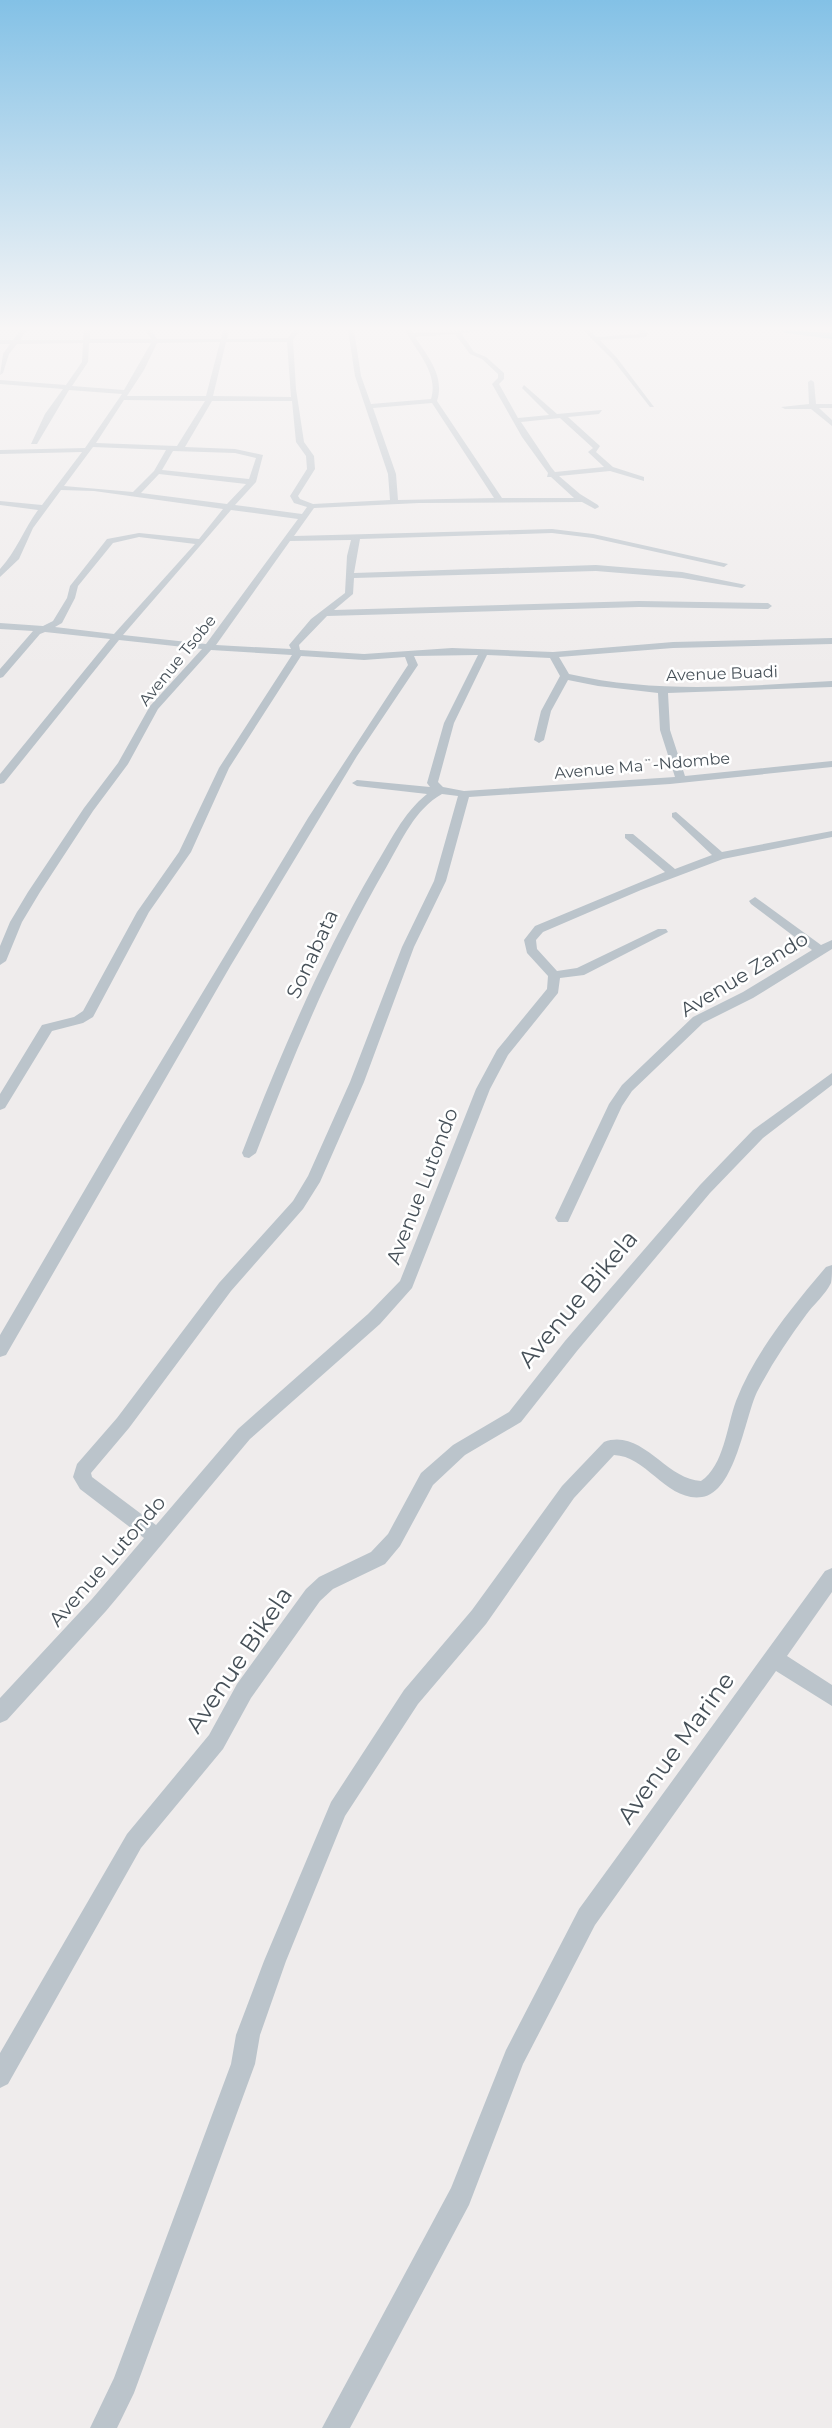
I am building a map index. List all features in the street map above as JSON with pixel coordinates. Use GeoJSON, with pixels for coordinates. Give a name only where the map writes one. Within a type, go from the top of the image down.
{"type":"FeatureCollection","features":[{"type":"Feature","properties":{"kind":"street"},"geometry":{"type":"LineString","coordinates":[[0,574],[16,557],[29,528],[43,508],[93,443]]}},
{"type":"Feature","properties":{"kind":"street"},"geometry":{"type":"LineString","coordinates":[[135,494],[158,472],[179,443]]}},
{"type":"Feature","properties":{"kind":"street"},"geometry":{"type":"LineString","coordinates":[[301,443],[310,456],[311,469],[294,496],[297,501],[312,506],[394,502],[582,500]]}},
{"type":"Feature","properties":{"kind":"street"},"geometry":{"type":"LineString","coordinates":[[381,443],[392,474],[394,502]]}},
{"type":"Feature","properties":{"kind":"street"},"geometry":{"type":"LineString","coordinates":[[462,443],[501,502]]}},
{"type":"Feature","properties":{"kind":"street"},"geometry":{"type":"LineString","coordinates":[[532,443],[550,475],[582,500],[595,507]]}},
{"type":"Feature","properties":{"kind":"street"},"geometry":{"type":"LineString","coordinates":[[591,443],[597,448],[592,452],[610,469]]}},
{"type":"Feature","properties":{"kind":"street"},"geometry":{"type":"LineString","coordinates":[[0,452],[90,448],[235,451],[260,457],[252,482],[115,638],[0,781]]}},
{"type":"Feature","properties":{"kind":"street"},"geometry":{"type":"LineString","coordinates":[[550,475],[610,469],[641,478]]}},
{"type":"Feature","properties":{"kind":"street"},"geometry":{"type":"LineString","coordinates":[[158,472],[252,482]]}},
{"type":"Feature","properties":{"kind":"street"},"geometry":{"type":"LineString","coordinates":[[58,488],[135,494],[303,517]]}},
{"type":"Feature","properties":{"kind":"street"},"geometry":{"type":"LineString","coordinates":[[0,503],[43,508]]}},
{"type":"Feature","properties":{"kind":"street","name":"Avenue Tsobe"},"geometry":{"type":"LineString","coordinates":[[0,961],[16,922],[34,892],[88,810],[123,764],[154,708],[209,647],[312,506]]}},
{"type":"Feature","properties":{"kind":"street"},"geometry":{"type":"LineString","coordinates":[[288,539],[552,531],[584,534],[724,564]]}},
{"type":"Feature","properties":{"kind":"street"},"geometry":{"type":"LineString","coordinates":[[0,675],[37,632],[57,623],[71,598],[74,586],[110,541],[139,535],[201,542]]}},
{"type":"Feature","properties":{"kind":"street"},"geometry":{"type":"LineString","coordinates":[[297,654],[294,645],[314,621],[349,594],[351,583],[349,576],[356,537]]}},
{"type":"Feature","properties":{"kind":"street"},"geometry":{"type":"LineString","coordinates":[[349,576],[596,568],[682,575],[742,585]]}},
{"type":"Feature","properties":{"kind":"street"},"geometry":{"type":"LineString","coordinates":[[327,613],[639,604],[768,606]]}},
{"type":"Feature","properties":{"kind":"street"},"geometry":{"type":"LineString","coordinates":[[0,626],[209,647],[364,657],[452,651],[553,655],[673,645],[832,641]]}},
{"type":"Feature","properties":{"kind":"street"},"geometry":{"type":"LineString","coordinates":[[438,790],[432,783],[449,723],[484,652]]}},
{"type":"Feature","properties":{"kind":"street"},"geometry":{"type":"LineString","coordinates":[[0,1105],[47,1028],[57,1023],[78,1022],[88,1014],[142,912],[184,852],[224,768],[297,654]]}},
{"type":"Feature","properties":{"kind":"street"},"geometry":{"type":"LineString","coordinates":[[0,1350],[103,1168],[230,957],[342,773],[413,666],[410,655]]}},
{"type":"Feature","properties":{"kind":"street"},"geometry":{"type":"LineString","coordinates":[[539,740],[546,711],[565,676],[553,655]]}},
{"type":"Feature","properties":{"kind":"street","name":"Avenue Buadi"},"geometry":{"type":"LineString","coordinates":[[565,676],[592,682],[663,691],[832,684]]}},
{"type":"Feature","properties":{"kind":"street"},"geometry":{"type":"LineString","coordinates":[[663,691],[664,730],[681,779]]}},
{"type":"Feature","properties":{"kind":"street","name":"Avenue Ma¨-Ndombe"},"geometry":{"type":"LineString","coordinates":[[357,783],[459,793],[681,779],[832,764]]}},
{"type":"Feature","properties":{"kind":"street","name":"Sonabata"},"geometry":{"type":"LineString","coordinates":[[249,1153],[294,1037],[353,912],[401,833],[428,797],[438,790]]}},
{"type":"Feature","properties":{"kind":"street"},"geometry":{"type":"LineString","coordinates":[[156,1536],[86,1484],[82,1477],[83,1470],[123,1423],[225,1287],[298,1204],[315,1178],[357,1082],[408,948],[440,881],[459,793]]}},
{"type":"Feature","properties":{"kind":"street"},"geometry":{"type":"LineString","coordinates":[[676,815],[720,856]]}},
{"type":"Feature","properties":{"kind":"street"},"geometry":{"type":"LineString","coordinates":[[662,932],[580,972],[554,975],[531,950],[530,940],[539,929],[673,873],[720,856],[832,834]]}},
{"type":"Feature","properties":{"kind":"street"},"geometry":{"type":"LineString","coordinates":[[629,836],[673,873]]}},
{"type":"Feature","properties":{"kind":"street"},"geometry":{"type":"LineString","coordinates":[[755,901],[826,947]]}},
{"type":"Feature","properties":{"kind":"street","name":"Avenue Zando"},"geometry":{"type":"LineString","coordinates":[[563,1218],[616,1104],[627,1088],[698,1020],[748,995],[826,947]]}},
{"type":"Feature","properties":{"kind":"street","name":"Avenue Lutondo"},"geometry":{"type":"LineString","coordinates":[[0,1713],[99,1605],[244,1434],[374,1319],[406,1284],[483,1089],[502,1053],[553,990],[554,975]]}},
{"type":"Feature","properties":{"kind":"street","name":"Avenue Bikela"},"geometry":{"type":"LineString","coordinates":[[0,2076],[134,1841],[216,1742],[244,1691],[313,1595],[326,1583],[378,1558],[393,1540],[427,1479],[459,1450],[515,1417],[570,1346],[705,1189],[758,1134],[832,1078]]}},
{"type":"Feature","properties":{"kind":"street"},"geometry":{"type":"LineString","coordinates":[[104,2428],[125,2384],[243,2064],[248,2035],[274,1961],[338,1809],[411,1697],[479,1617],[568,1492],[610,1447],[619,1445],[635,1453],[687,1487],[702,1490],[710,1486],[726,1458],[751,1390],[810,1297],[832,1271]]}},
{"type":"Feature","properties":{"kind":"street","name":"Avenue Marine"},"geometry":{"type":"LineString","coordinates":[[334,2428],[460,2196],[514,2058],[587,1917],[832,1577]]}},
{"type":"Feature","properties":{"kind":"street"},"geometry":{"type":"LineString","coordinates":[[772,1658],[832,1696]]}}]}
